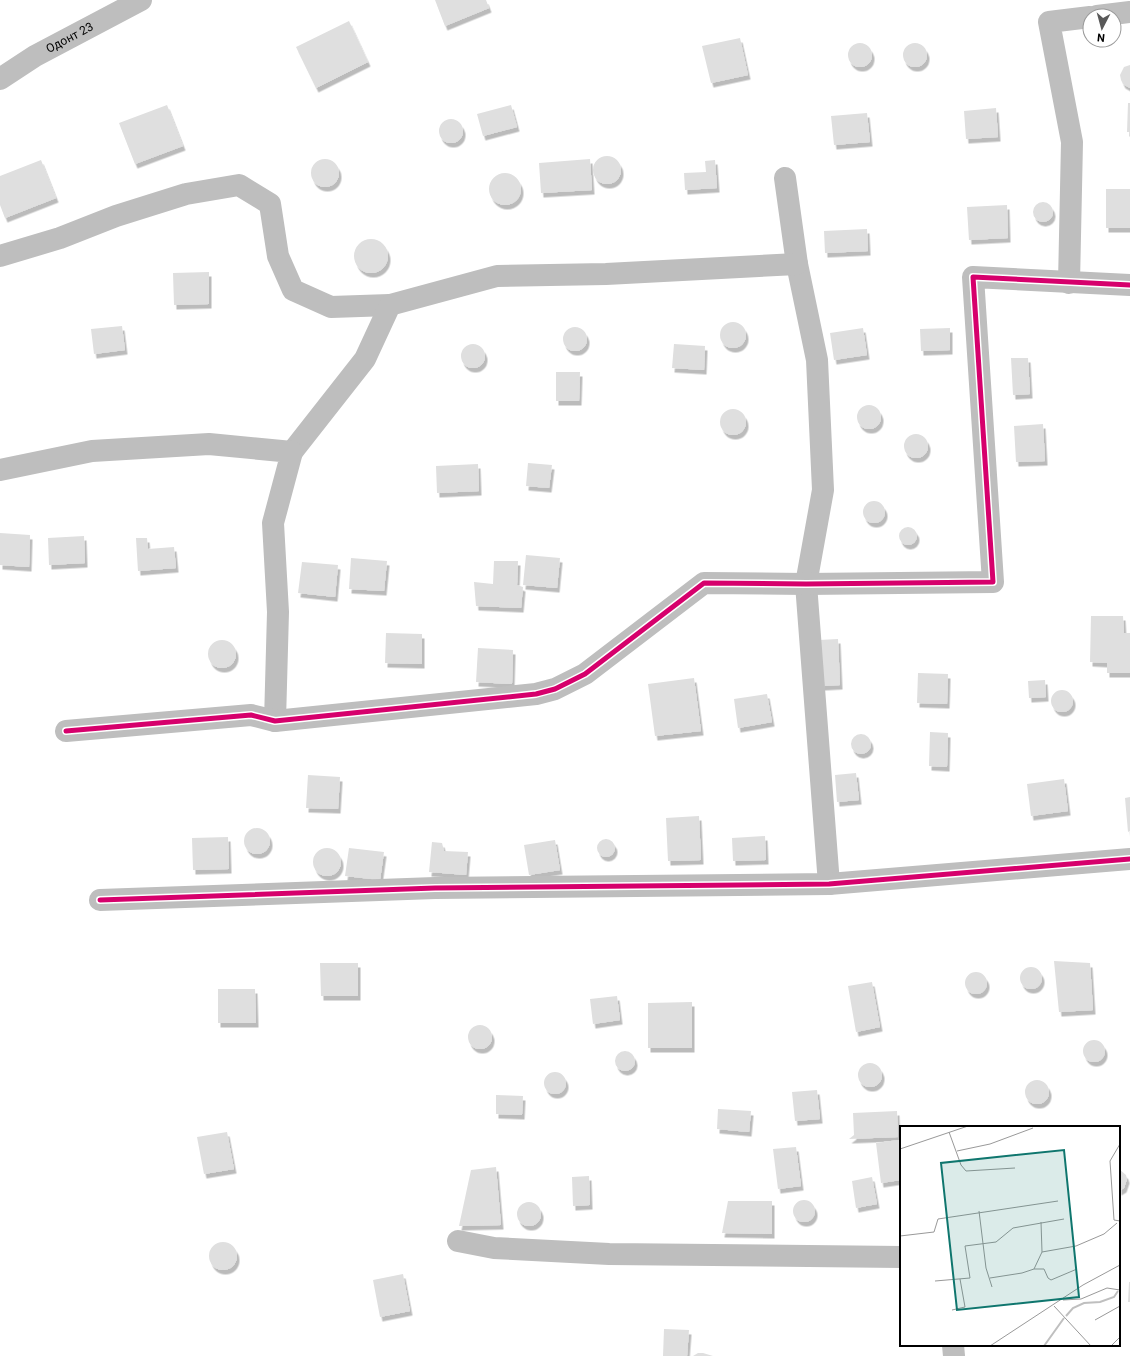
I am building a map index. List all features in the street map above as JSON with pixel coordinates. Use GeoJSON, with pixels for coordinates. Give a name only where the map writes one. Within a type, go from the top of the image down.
{"type":"FeatureCollection","features":[{"type":"Feature","properties":{"kind":"street","name":"Одонт 23"},"geometry":{"type":"LineString","coordinates":[[0,79],[35,56],[141,0]]}},
{"type":"Feature","properties":{"kind":"street"},"geometry":{"type":"LineString","coordinates":[[1069,283],[1072,142],[1049,22],[1082,18]]}},
{"type":"Feature","properties":{"kind":"street"},"geometry":{"type":"LineString","coordinates":[[785,178],[797,264],[817,360],[823,490],[806,584],[830,884]]}},
{"type":"Feature","properties":{"kind":"street"},"geometry":{"type":"LineString","coordinates":[[0,256],[60,238],[116,216],[186,194],[239,185],[270,204],[278,256],[293,290],[331,307],[390,305],[497,276],[606,274],[797,264]]}},
{"type":"Feature","properties":{"kind":"street"},"geometry":{"type":"LineString","coordinates":[[66,731],[251,715],[275,721],[536,694],[555,689],[585,674],[704,583],[806,584],[993,582],[973,277],[1130,285]]}},
{"type":"Feature","properties":{"kind":"street"},"geometry":{"type":"LineString","coordinates":[[275,721],[278,612],[273,522],[292,452],[365,358],[390,305]]}},
{"type":"Feature","properties":{"kind":"street"},"geometry":{"type":"LineString","coordinates":[[0,470],[92,451],[209,444],[292,452]]}},
{"type":"Feature","properties":{"kind":"street"},"geometry":{"type":"LineString","coordinates":[[100,900],[435,888],[830,884],[1130,859]]}},
{"type":"Feature","properties":{"kind":"street"},"geometry":{"type":"LineString","coordinates":[[458,1241],[494,1248],[609,1254],[900,1257]]}},
{"type":"Feature","properties":{"kind":"street"},"geometry":{"type":"LineString","coordinates":[[953,1346],[954,1356]]}},
{"type":"Feature","properties":{"kind":"building"},"geometry":{"type":"Polygon","coordinates":[[[435,0],[486,0],[489,8],[445,26],[435,0]]]}},
{"type":"Feature","properties":{"kind":"building"},"geometry":{"type":"Polygon","coordinates":[[[349,21],[368,62],[316,88],[296,47],[349,21]]]}},
{"type":"Feature","properties":{"kind":"building"},"geometry":{"type":"Polygon","coordinates":[[[740,38],[748,75],[711,83],[702,46],[740,38]]]}},
{"type":"Feature","properties":{"kind":"building"},"geometry":{"type":"Polygon","coordinates":[[[860,43],[869,46],[872,55],[869,64],[860,67],[851,64],[848,55],[851,46],[860,43]]]}},
{"type":"Feature","properties":{"kind":"building"},"geometry":{"type":"Polygon","coordinates":[[[915,43],[924,46],[927,55],[924,64],[915,67],[906,64],[903,55],[906,46],[915,43]]]}},
{"type":"Feature","properties":{"kind":"building"},"geometry":{"type":"Polygon","coordinates":[[[1130,65],[1130,88],[1123,84],[1120,75],[1124,67],[1130,65]]]}},
{"type":"Feature","properties":{"kind":"building"},"geometry":{"type":"Polygon","coordinates":[[[1128,103],[1130,103],[1130,132],[1127,132],[1128,103]]]}},
{"type":"Feature","properties":{"kind":"building"},"geometry":{"type":"Polygon","coordinates":[[[167,105],[183,146],[135,164],[119,123],[167,105]]]}},
{"type":"Feature","properties":{"kind":"building"},"geometry":{"type":"Polygon","coordinates":[[[511,105],[517,127],[483,136],[477,114],[511,105]]]}},
{"type":"Feature","properties":{"kind":"building"},"geometry":{"type":"Polygon","coordinates":[[[996,108],[998,137],[966,139],[964,111],[996,108]]]}},
{"type":"Feature","properties":{"kind":"building"},"geometry":{"type":"Polygon","coordinates":[[[867,113],[870,142],[834,145],[831,116],[867,113]]]}},
{"type":"Feature","properties":{"kind":"building"},"geometry":{"type":"Polygon","coordinates":[[[451,119],[456,120],[462,126],[462,136],[456,142],[451,143],[446,142],[440,136],[439,131],[440,126],[446,120],[451,119]]]}},
{"type":"Feature","properties":{"kind":"building"},"geometry":{"type":"Polygon","coordinates":[[[607,156],[617,160],[621,170],[617,180],[607,184],[597,180],[593,170],[597,160],[607,156]]]}},
{"type":"Feature","properties":{"kind":"building"},"geometry":{"type":"Polygon","coordinates":[[[325,159],[335,163],[339,173],[335,183],[325,187],[315,183],[311,173],[315,163],[325,159]]]}},
{"type":"Feature","properties":{"kind":"building"},"geometry":{"type":"Polygon","coordinates":[[[590,159],[592,190],[541,193],[539,163],[590,159]]]}},
{"type":"Feature","properties":{"kind":"building"},"geometry":{"type":"Polygon","coordinates":[[[41,160],[56,198],[5,218],[0,205],[0,176],[41,160]]]}},
{"type":"Feature","properties":{"kind":"building"},"geometry":{"type":"Polygon","coordinates":[[[715,160],[717,188],[685,190],[684,173],[706,172],[705,161],[715,160]]]}},
{"type":"Feature","properties":{"kind":"building"},"geometry":{"type":"Polygon","coordinates":[[[502,173],[508,173],[518,180],[521,189],[520,195],[514,202],[508,205],[502,205],[492,198],[489,192],[489,186],[496,176],[502,173]]]}},
{"type":"Feature","properties":{"kind":"building"},"geometry":{"type":"Polygon","coordinates":[[[1106,189],[1130,189],[1130,228],[1106,228],[1106,189]]]}},
{"type":"Feature","properties":{"kind":"building"},"geometry":{"type":"Polygon","coordinates":[[[1043,202],[1050,205],[1053,212],[1050,219],[1043,222],[1036,219],[1033,212],[1036,205],[1043,202]]]}},
{"type":"Feature","properties":{"kind":"building"},"geometry":{"type":"Polygon","coordinates":[[[1007,205],[1008,238],[969,240],[967,207],[1007,205]]]}},
{"type":"Feature","properties":{"kind":"building"},"geometry":{"type":"Polygon","coordinates":[[[867,229],[868,251],[825,253],[824,231],[867,229]]]}},
{"type":"Feature","properties":{"kind":"building"},"geometry":{"type":"Polygon","coordinates":[[[368,239],[374,239],[378,240],[385,246],[388,256],[387,263],[381,270],[374,273],[368,273],[364,272],[357,266],[354,259],[354,253],[355,249],[361,242],[368,239]]]}},
{"type":"Feature","properties":{"kind":"building"},"geometry":{"type":"Polygon","coordinates":[[[209,272],[209,304],[174,305],[173,273],[209,272]]]}},
{"type":"Feature","properties":{"kind":"building"},"geometry":{"type":"Polygon","coordinates":[[[733,322],[742,326],[746,335],[742,344],[733,348],[724,344],[720,335],[724,326],[733,322]]]}},
{"type":"Feature","properties":{"kind":"building"},"geometry":{"type":"Polygon","coordinates":[[[122,326],[125,350],[94,354],[91,329],[122,326]]]}},
{"type":"Feature","properties":{"kind":"building"},"geometry":{"type":"Polygon","coordinates":[[[575,327],[584,330],[587,339],[584,348],[575,351],[566,348],[563,339],[566,330],[575,327]]]}},
{"type":"Feature","properties":{"kind":"building"},"geometry":{"type":"Polygon","coordinates":[[[863,328],[867,355],[834,360],[830,333],[863,328]]]}},
{"type":"Feature","properties":{"kind":"building"},"geometry":{"type":"Polygon","coordinates":[[[950,328],[950,350],[921,351],[920,329],[950,328]]]}},
{"type":"Feature","properties":{"kind":"building"},"geometry":{"type":"Polygon","coordinates":[[[473,344],[482,347],[485,356],[482,365],[473,368],[464,365],[461,356],[464,347],[473,344]]]}},
{"type":"Feature","properties":{"kind":"building"},"geometry":{"type":"Polygon","coordinates":[[[674,344],[705,346],[704,370],[672,368],[674,344]]]}},
{"type":"Feature","properties":{"kind":"building"},"geometry":{"type":"Polygon","coordinates":[[[1011,358],[1028,358],[1030,394],[1013,395],[1011,358]]]}},
{"type":"Feature","properties":{"kind":"building"},"geometry":{"type":"Polygon","coordinates":[[[556,372],[580,372],[579,401],[556,401],[556,372]]]}},
{"type":"Feature","properties":{"kind":"building"},"geometry":{"type":"Polygon","coordinates":[[[869,405],[874,406],[880,412],[880,422],[874,428],[869,429],[864,428],[858,422],[857,417],[858,412],[864,406],[869,405]]]}},
{"type":"Feature","properties":{"kind":"building"},"geometry":{"type":"Polygon","coordinates":[[[733,409],[742,413],[746,422],[742,431],[733,435],[724,431],[720,422],[724,413],[733,409]]]}},
{"type":"Feature","properties":{"kind":"building"},"geometry":{"type":"Polygon","coordinates":[[[1043,424],[1045,461],[1016,462],[1014,426],[1043,424]]]}},
{"type":"Feature","properties":{"kind":"building"},"geometry":{"type":"Polygon","coordinates":[[[916,434],[925,437],[928,446],[925,455],[916,458],[907,455],[904,446],[907,437],[916,434]]]}},
{"type":"Feature","properties":{"kind":"building"},"geometry":{"type":"Polygon","coordinates":[[[528,463],[552,465],[549,488],[526,486],[528,463]]]}},
{"type":"Feature","properties":{"kind":"building"},"geometry":{"type":"Polygon","coordinates":[[[478,464],[479,491],[437,493],[436,466],[478,464]]]}},
{"type":"Feature","properties":{"kind":"building"},"geometry":{"type":"Polygon","coordinates":[[[870,501],[878,501],[885,508],[885,516],[878,523],[870,523],[863,516],[863,508],[870,501]]]}},
{"type":"Feature","properties":{"kind":"building"},"geometry":{"type":"Polygon","coordinates":[[[908,527],[914,530],[917,536],[914,542],[908,545],[902,542],[899,536],[902,530],[908,527]]]}},
{"type":"Feature","properties":{"kind":"building"},"geometry":{"type":"Polygon","coordinates":[[[0,533],[30,535],[29,567],[0,565],[0,533]]]}},
{"type":"Feature","properties":{"kind":"building"},"geometry":{"type":"Polygon","coordinates":[[[84,536],[85,563],[49,565],[48,538],[84,536]]]}},
{"type":"Feature","properties":{"kind":"building"},"geometry":{"type":"Polygon","coordinates":[[[136,538],[147,538],[148,549],[174,547],[176,568],[138,571],[136,538]]]}},
{"type":"Feature","properties":{"kind":"building"},"geometry":{"type":"Polygon","coordinates":[[[526,555],[560,558],[557,588],[523,585],[526,555]]]}},
{"type":"Feature","properties":{"kind":"building"},"geometry":{"type":"Polygon","coordinates":[[[351,558],[387,561],[384,591],[349,589],[351,558]]]}},
{"type":"Feature","properties":{"kind":"building"},"geometry":{"type":"Polygon","coordinates":[[[494,561],[518,561],[517,585],[523,587],[521,608],[476,606],[474,582],[493,584],[494,561]]]}},
{"type":"Feature","properties":{"kind":"building"},"geometry":{"type":"Polygon","coordinates":[[[302,562],[338,565],[335,597],[298,593],[302,562]]]}},
{"type":"Feature","properties":{"kind":"building"},"geometry":{"type":"Polygon","coordinates":[[[1091,616],[1123,616],[1124,633],[1130,633],[1130,673],[1107,673],[1107,663],[1090,662],[1091,616]]]}},
{"type":"Feature","properties":{"kind":"building"},"geometry":{"type":"Polygon","coordinates":[[[386,633],[422,634],[422,664],[385,663],[386,633]]]}},
{"type":"Feature","properties":{"kind":"building"},"geometry":{"type":"Polygon","coordinates":[[[838,639],[840,685],[822,686],[819,640],[838,639]]]}},
{"type":"Feature","properties":{"kind":"building"},"geometry":{"type":"Polygon","coordinates":[[[222,640],[232,644],[236,654],[232,664],[222,668],[212,664],[208,654],[212,644],[222,640]]]}},
{"type":"Feature","properties":{"kind":"building"},"geometry":{"type":"Polygon","coordinates":[[[478,648],[513,650],[512,684],[476,682],[478,648]]]}},
{"type":"Feature","properties":{"kind":"building"},"geometry":{"type":"Polygon","coordinates":[[[918,673],[948,674],[947,704],[917,703],[918,673]]]}},
{"type":"Feature","properties":{"kind":"building"},"geometry":{"type":"Polygon","coordinates":[[[694,678],[701,731],[655,736],[648,684],[694,678]]]}},
{"type":"Feature","properties":{"kind":"building"},"geometry":{"type":"Polygon","coordinates":[[[1045,680],[1046,697],[1029,698],[1028,681],[1045,680]]]}},
{"type":"Feature","properties":{"kind":"building"},"geometry":{"type":"Polygon","coordinates":[[[1062,690],[1070,693],[1073,701],[1070,709],[1062,712],[1054,709],[1051,701],[1054,693],[1062,690]]]}},
{"type":"Feature","properties":{"kind":"building"},"geometry":{"type":"Polygon","coordinates":[[[767,694],[772,722],[738,728],[734,699],[767,694]]]}},
{"type":"Feature","properties":{"kind":"building"},"geometry":{"type":"Polygon","coordinates":[[[930,732],[948,733],[947,767],[929,766],[930,732]]]}},
{"type":"Feature","properties":{"kind":"building"},"geometry":{"type":"Polygon","coordinates":[[[861,734],[868,737],[871,744],[868,751],[861,754],[854,751],[851,744],[854,737],[861,734]]]}},
{"type":"Feature","properties":{"kind":"building"},"geometry":{"type":"Polygon","coordinates":[[[856,773],[859,800],[837,802],[835,775],[856,773]]]}},
{"type":"Feature","properties":{"kind":"building"},"geometry":{"type":"Polygon","coordinates":[[[308,775],[340,777],[338,809],[306,808],[308,775]]]}},
{"type":"Feature","properties":{"kind":"building"},"geometry":{"type":"Polygon","coordinates":[[[1064,779],[1068,811],[1031,816],[1027,784],[1064,779]]]}},
{"type":"Feature","properties":{"kind":"building"},"geometry":{"type":"Polygon","coordinates":[[[1130,797],[1130,831],[1128,832],[1125,798],[1130,797]]]}},
{"type":"Feature","properties":{"kind":"building"},"geometry":{"type":"Polygon","coordinates":[[[699,816],[701,860],[668,861],[666,818],[699,816]]]}},
{"type":"Feature","properties":{"kind":"building"},"geometry":{"type":"Polygon","coordinates":[[[257,828],[266,832],[270,841],[266,850],[257,854],[248,850],[244,841],[248,832],[257,828]]]}},
{"type":"Feature","properties":{"kind":"building"},"geometry":{"type":"Polygon","coordinates":[[[765,836],[766,860],[733,861],[732,838],[765,836]]]}},
{"type":"Feature","properties":{"kind":"building"},"geometry":{"type":"Polygon","coordinates":[[[228,837],[229,869],[193,870],[192,838],[228,837]]]}},
{"type":"Feature","properties":{"kind":"building"},"geometry":{"type":"Polygon","coordinates":[[[602,839],[610,839],[615,844],[613,855],[610,857],[602,857],[597,852],[597,844],[602,839]]]}},
{"type":"Feature","properties":{"kind":"building"},"geometry":{"type":"Polygon","coordinates":[[[555,840],[560,870],[529,875],[524,845],[555,840]]]}},
{"type":"Feature","properties":{"kind":"building"},"geometry":{"type":"Polygon","coordinates":[[[432,842],[442,843],[444,851],[468,852],[466,875],[429,872],[432,842]]]}},
{"type":"Feature","properties":{"kind":"building"},"geometry":{"type":"Polygon","coordinates":[[[327,848],[337,852],[341,862],[337,872],[327,876],[317,872],[313,862],[317,852],[327,848]]]}},
{"type":"Feature","properties":{"kind":"building"},"geometry":{"type":"Polygon","coordinates":[[[349,848],[384,852],[380,880],[345,876],[349,848]]]}},
{"type":"Feature","properties":{"kind":"building"},"geometry":{"type":"Polygon","coordinates":[[[1054,961],[1090,963],[1093,1010],[1059,1012],[1054,961]]]}},
{"type":"Feature","properties":{"kind":"building"},"geometry":{"type":"Polygon","coordinates":[[[320,963],[358,963],[358,996],[321,996],[320,963]]]}},
{"type":"Feature","properties":{"kind":"building"},"geometry":{"type":"Polygon","coordinates":[[[1031,967],[1039,970],[1042,978],[1039,986],[1031,989],[1023,986],[1020,978],[1023,970],[1031,967]]]}},
{"type":"Feature","properties":{"kind":"building"},"geometry":{"type":"Polygon","coordinates":[[[976,972],[984,975],[987,983],[984,991],[976,994],[968,991],[965,983],[968,975],[976,972]]]}},
{"type":"Feature","properties":{"kind":"building"},"geometry":{"type":"Polygon","coordinates":[[[872,982],[880,1027],[856,1032],[848,986],[872,982]]]}},
{"type":"Feature","properties":{"kind":"building"},"geometry":{"type":"Polygon","coordinates":[[[218,989],[255,989],[256,1023],[218,1023],[218,989]]]}},
{"type":"Feature","properties":{"kind":"building"},"geometry":{"type":"Polygon","coordinates":[[[617,996],[620,1020],[593,1024],[590,999],[617,996]]]}},
{"type":"Feature","properties":{"kind":"building"},"geometry":{"type":"Polygon","coordinates":[[[692,1002],[692,1048],[648,1048],[648,1003],[692,1002]]]}},
{"type":"Feature","properties":{"kind":"building"},"geometry":{"type":"Polygon","coordinates":[[[480,1025],[489,1028],[492,1037],[489,1046],[480,1049],[471,1046],[468,1037],[471,1028],[480,1025]]]}},
{"type":"Feature","properties":{"kind":"building"},"geometry":{"type":"Polygon","coordinates":[[[1094,1040],[1102,1043],[1105,1051],[1102,1059],[1094,1062],[1086,1059],[1083,1051],[1086,1043],[1094,1040]]]}},
{"type":"Feature","properties":{"kind":"building"},"geometry":{"type":"Polygon","coordinates":[[[621,1051],[629,1051],[635,1057],[635,1065],[629,1071],[621,1071],[615,1065],[615,1057],[621,1051]]]}},
{"type":"Feature","properties":{"kind":"building"},"geometry":{"type":"Polygon","coordinates":[[[870,1063],[879,1066],[882,1075],[879,1084],[870,1087],[861,1084],[858,1075],[861,1066],[870,1063]]]}},
{"type":"Feature","properties":{"kind":"building"},"geometry":{"type":"Polygon","coordinates":[[[555,1072],[563,1075],[566,1083],[563,1091],[555,1094],[547,1091],[544,1083],[547,1075],[555,1072]]]}},
{"type":"Feature","properties":{"kind":"building"},"geometry":{"type":"Polygon","coordinates":[[[1037,1080],[1042,1081],[1048,1087],[1048,1097],[1042,1103],[1037,1104],[1032,1103],[1026,1097],[1025,1092],[1026,1087],[1032,1081],[1037,1080]]]}},
{"type":"Feature","properties":{"kind":"building"},"geometry":{"type":"Polygon","coordinates":[[[817,1090],[820,1119],[795,1121],[792,1092],[817,1090]]]}},
{"type":"Feature","properties":{"kind":"building"},"geometry":{"type":"Polygon","coordinates":[[[496,1095],[523,1096],[522,1115],[496,1114],[496,1095]]]}},
{"type":"Feature","properties":{"kind":"building"},"geometry":{"type":"Polygon","coordinates":[[[718,1109],[751,1111],[749,1132],[717,1129],[718,1109]]]}},
{"type":"Feature","properties":{"kind":"building"},"geometry":{"type":"Polygon","coordinates":[[[897,1111],[898,1137],[849,1139],[854,1135],[853,1113],[897,1111]]]}},
{"type":"Feature","properties":{"kind":"building"},"geometry":{"type":"Polygon","coordinates":[[[227,1132],[234,1169],[204,1174],[197,1137],[227,1132]]]}},
{"type":"Feature","properties":{"kind":"building"},"geometry":{"type":"Polygon","coordinates":[[[899,1140],[900,1180],[881,1183],[876,1143],[899,1140]]]}},
{"type":"Feature","properties":{"kind":"building"},"geometry":{"type":"Polygon","coordinates":[[[796,1147],[801,1186],[778,1189],[773,1149],[796,1147]]]}},
{"type":"Feature","properties":{"kind":"building"},"geometry":{"type":"Polygon","coordinates":[[[496,1167],[501,1225],[459,1226],[471,1170],[496,1167]]]}},
{"type":"Feature","properties":{"kind":"building"},"geometry":{"type":"Polygon","coordinates":[[[1120,1170],[1126,1175],[1127,1179],[1124,1188],[1120,1190],[1120,1170]]]}},
{"type":"Feature","properties":{"kind":"building"},"geometry":{"type":"Polygon","coordinates":[[[589,1176],[590,1205],[573,1206],[572,1177],[589,1176]]]}},
{"type":"Feature","properties":{"kind":"building"},"geometry":{"type":"Polygon","coordinates":[[[872,1177],[877,1204],[856,1208],[852,1181],[872,1177]]]}},
{"type":"Feature","properties":{"kind":"building"},"geometry":{"type":"Polygon","coordinates":[[[804,1200],[812,1203],[815,1211],[812,1219],[804,1222],[796,1219],[793,1211],[796,1203],[804,1200]]]}},
{"type":"Feature","properties":{"kind":"building"},"geometry":{"type":"Polygon","coordinates":[[[728,1201],[772,1201],[772,1234],[722,1233],[728,1201]]]}},
{"type":"Feature","properties":{"kind":"building"},"geometry":{"type":"Polygon","coordinates":[[[529,1202],[538,1205],[541,1214],[538,1223],[529,1226],[520,1223],[517,1214],[520,1205],[529,1202]]]}},
{"type":"Feature","properties":{"kind":"building"},"geometry":{"type":"Polygon","coordinates":[[[223,1242],[233,1246],[237,1256],[233,1266],[223,1270],[213,1266],[209,1256],[213,1246],[223,1242]]]}},
{"type":"Feature","properties":{"kind":"building"},"geometry":{"type":"Polygon","coordinates":[[[403,1274],[410,1311],[380,1317],[373,1280],[403,1274]]]}},
{"type":"Feature","properties":{"kind":"building"},"geometry":{"type":"Polygon","coordinates":[[[1129,1282],[1130,1302],[1128,1302],[1129,1282]]]}},
{"type":"Feature","properties":{"kind":"building"},"geometry":{"type":"Polygon","coordinates":[[[664,1329],[689,1330],[687,1356],[663,1356],[664,1329]]]}},
{"type":"Feature","properties":{"kind":"building"},"geometry":{"type":"Polygon","coordinates":[[[698,1353],[703,1353],[713,1356],[693,1356],[698,1353]]]}},
{"type":"Feature","properties":{"kind":"cycle path"},"geometry":{"type":"LineString","coordinates":[[66,731],[251,715],[275,721],[536,694],[555,689],[585,674],[704,583],[806,584],[993,582],[973,277],[1130,285]]}},
{"type":"Feature","properties":{"kind":"cycle path"},"geometry":{"type":"LineString","coordinates":[[100,900],[435,888],[829,884],[1130,859]]}}]}
